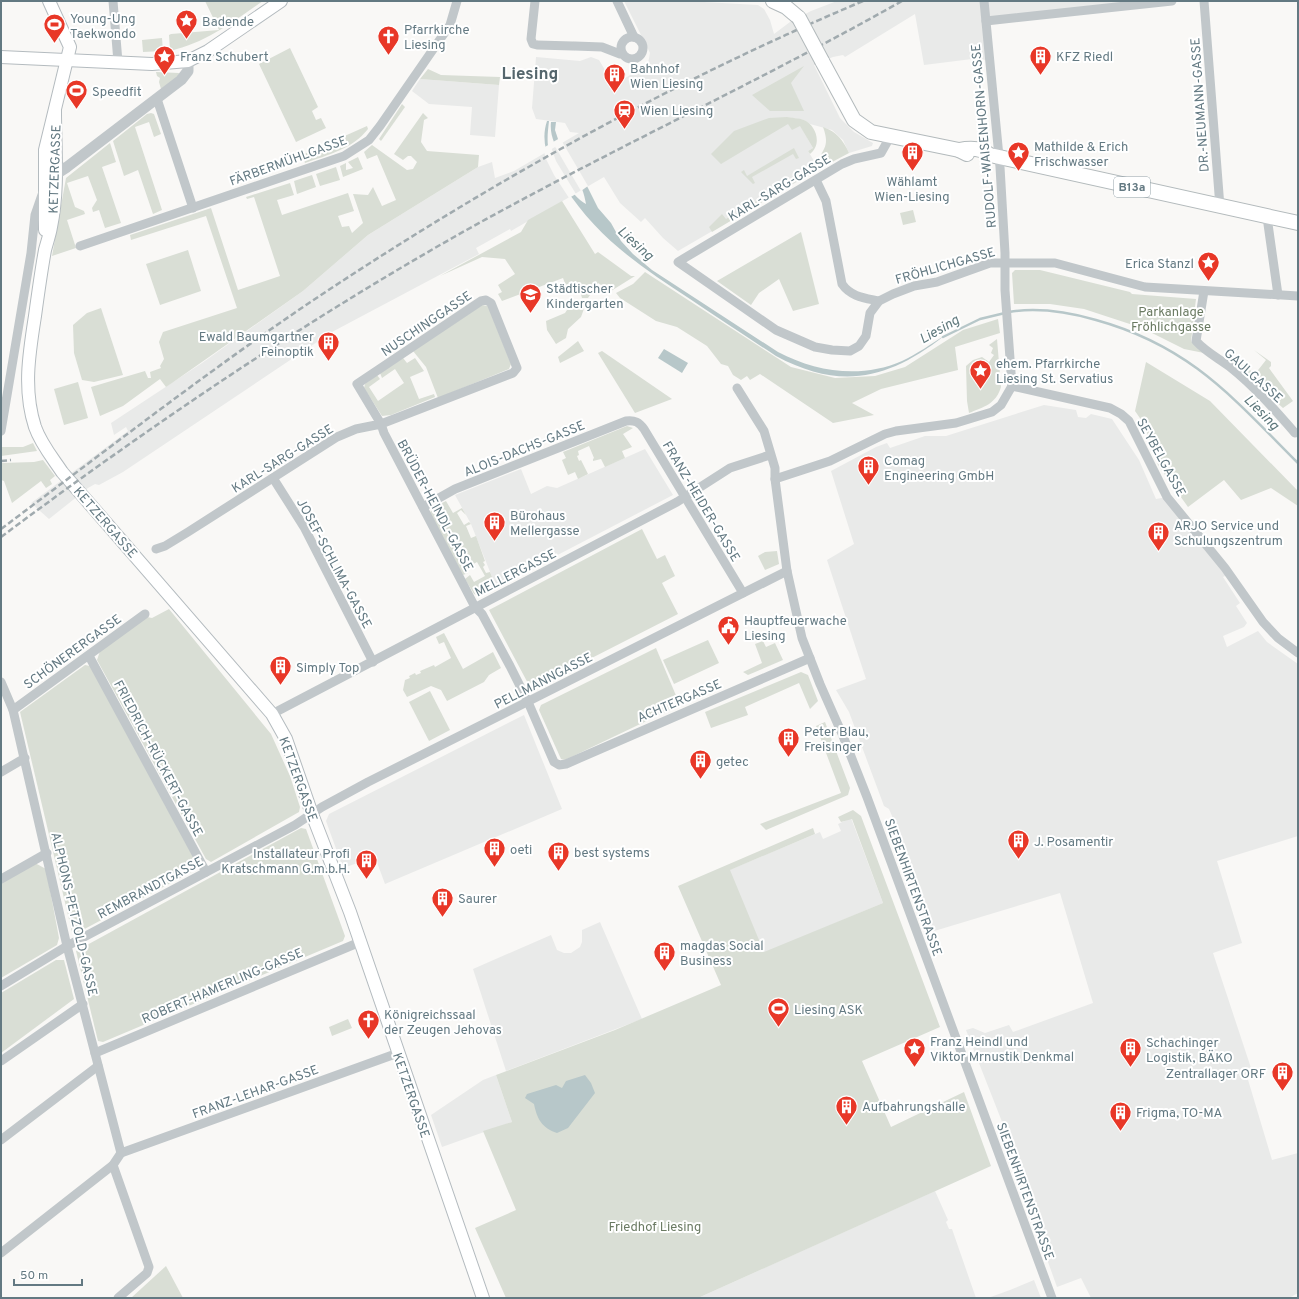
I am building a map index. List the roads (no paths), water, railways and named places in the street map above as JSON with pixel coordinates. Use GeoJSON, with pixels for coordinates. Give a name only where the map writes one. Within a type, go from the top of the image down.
{"type":"FeatureCollection","features":[{"type":"Feature","properties":{"kind":"main road","name":"KETZERGASSE"},"geometry":{"type":"LineString","coordinates":[[49,1],[69,43],[68,59],[55,111],[50,174],[51,226],[45,249],[28,359],[30,406],[36,428],[42,444],[62,472],[272,714],[286,739],[312,814],[360,942],[483,1298]]}},
{"type":"Feature","properties":{"kind":"main road"},"geometry":{"type":"LineString","coordinates":[[1,57],[161,64],[188,61],[208,51],[281,1]]}},
{"type":"Feature","properties":{"kind":"main road","name":"B13a"},"geometry":{"type":"LineString","coordinates":[[773,1],[786,7],[799,18],[844,104],[855,110],[890,137],[959,150],[967,154],[986,158],[994,156],[1298,223]]}},
{"type":"Feature","properties":{"kind":"main road","name":"KETZERGASSE"},"geometry":{"type":"LineString","coordinates":[[45,249],[44,190],[50,174]]}},
{"type":"Feature","properties":{"kind":"street"},"geometry":{"type":"LineString","coordinates":[[113,1],[118,62]]}},
{"type":"Feature","properties":{"kind":"street","name":"FÄRBERMÜHLGASSE"},"geometry":{"type":"LineString","coordinates":[[80,246],[344,156],[369,140],[450,25],[457,1]]}},
{"type":"Feature","properties":{"kind":"street"},"geometry":{"type":"LineString","coordinates":[[536,1],[531,39],[533,44],[602,47],[620,54]]}},
{"type":"Feature","properties":{"kind":"street"},"geometry":{"type":"LineString","coordinates":[[617,1],[634,37]]}},
{"type":"Feature","properties":{"kind":"street","name":"RUDOLF-WAISENHORN-GASSE"},"geometry":{"type":"LineString","coordinates":[[984,1],[994,156],[1005,262],[1005,292],[1012,386]]}},
{"type":"Feature","properties":{"kind":"street"},"geometry":{"type":"LineString","coordinates":[[986,21],[1172,1]]}},
{"type":"Feature","properties":{"kind":"street","name":"DR.-NEUMANN-GASSE"},"geometry":{"type":"LineString","coordinates":[[1204,1],[1220,207]]}},
{"type":"Feature","properties":{"kind":"street"},"geometry":{"type":"LineString","coordinates":[[50,174],[157,99],[186,74],[189,68],[188,61]]}},
{"type":"Feature","properties":{"kind":"street"},"geometry":{"type":"LineString","coordinates":[[157,99],[193,208]]}},
{"type":"Feature","properties":{"kind":"street","name":"KARL-SARG-GASSE"},"geometry":{"type":"LineString","coordinates":[[879,301],[870,313],[866,336],[860,346],[850,351],[821,348],[776,330],[678,262],[848,161],[881,153],[890,137]]}},
{"type":"Feature","properties":{"kind":"street"},"geometry":{"type":"LineString","coordinates":[[816,180],[826,201],[842,284],[849,293],[879,301]]}},
{"type":"Feature","properties":{"kind":"street","name":"KETZERGASSE"},"geometry":{"type":"LineString","coordinates":[[1,431],[31,252],[35,215],[44,190]]}},
{"type":"Feature","properties":{"kind":"street"},"geometry":{"type":"LineString","coordinates":[[1267,217],[1278,295]]}},
{"type":"Feature","properties":{"kind":"street","name":"FRÖHLICHGASSE"},"geometry":{"type":"LineString","coordinates":[[879,301],[914,286],[937,282],[990,263],[1005,262],[1055,262],[1145,287],[1298,296]]}},
{"type":"Feature","properties":{"kind":"street","name":"GAULGASSE"},"geometry":{"type":"LineString","coordinates":[[1204,291],[1196,341],[1230,368],[1262,397],[1295,433]]}},
{"type":"Feature","properties":{"kind":"street","name":"NUSCHINGGASSE"},"geometry":{"type":"LineString","coordinates":[[357,384],[484,300],[491,303],[517,368]]}},
{"type":"Feature","properties":{"kind":"street","name":"KARL-SARG-GASSE"},"geometry":{"type":"LineString","coordinates":[[156,549],[165,546],[336,437],[356,429],[381,424],[513,373],[517,368]]}},
{"type":"Feature","properties":{"kind":"street","name":"BRÜDER-HEINDL-GASSE"},"geometry":{"type":"LineString","coordinates":[[357,384],[381,424],[384,433],[475,607],[482,614],[528,702],[551,758],[559,765]]}},
{"type":"Feature","properties":{"kind":"street"},"geometry":{"type":"LineString","coordinates":[[775,479],[830,461],[885,434],[956,423],[992,412],[1001,405],[1012,386]]}},
{"type":"Feature","properties":{"kind":"street","name":"SEYBELGASSE"},"geometry":{"type":"LineString","coordinates":[[1012,386],[1110,408],[1121,414],[1129,421],[1168,497],[1225,568],[1263,622],[1278,638],[1298,653]]}},
{"type":"Feature","properties":{"kind":"street","name":"SIEBENHIRTENSTRASSE"},"geometry":{"type":"LineString","coordinates":[[737,388],[764,431],[775,468],[775,479],[792,600],[810,658],[864,790],[1052,1298]]}},
{"type":"Feature","properties":{"kind":"street","name":"ALOIS-DACHS-GASSE"},"geometry":{"type":"LineString","coordinates":[[423,506],[456,489],[617,425],[630,420],[638,422]]}},
{"type":"Feature","properties":{"kind":"street","name":"FRANZ-HEIDER-GASSE"},"geometry":{"type":"LineString","coordinates":[[638,422],[743,593]]}},
{"type":"Feature","properties":{"kind":"street","name":"MELLERGASSE"},"geometry":{"type":"LineString","coordinates":[[272,714],[475,607],[532,579],[684,497],[730,468],[770,455]]}},
{"type":"Feature","properties":{"kind":"street","name":"JOSEF-SCHLIMA-GASSE"},"geometry":{"type":"LineString","coordinates":[[273,478],[304,527],[373,662]]}},
{"type":"Feature","properties":{"kind":"street","name":"PELLMANNGASSE"},"geometry":{"type":"LineString","coordinates":[[312,814],[368,782],[787,571]]}},
{"type":"Feature","properties":{"kind":"street","name":"SCHÖNERERGASSE"},"geometry":{"type":"LineString","coordinates":[[13,710],[145,614]]}},
{"type":"Feature","properties":{"kind":"street","name":"FRIEDRICH-RÜCKERT-GASSE"},"geometry":{"type":"LineString","coordinates":[[89,656],[206,872]]}},
{"type":"Feature","properties":{"kind":"street","name":"ACHTERGASSE"},"geometry":{"type":"LineString","coordinates":[[559,765],[572,761],[810,658]]}},
{"type":"Feature","properties":{"kind":"street","name":"ALPHONS-PETZOLD-GASSE"},"geometry":{"type":"LineString","coordinates":[[1,682],[13,710],[47,853],[67,946],[121,1153]]}},
{"type":"Feature","properties":{"kind":"street"},"geometry":{"type":"LineString","coordinates":[[1,772],[25,758]]}},
{"type":"Feature","properties":{"kind":"street","name":"REMBRANDTGASSE"},"geometry":{"type":"LineString","coordinates":[[1,986],[67,946],[312,814]]}},
{"type":"Feature","properties":{"kind":"street"},"geometry":{"type":"LineString","coordinates":[[1,878],[47,853]]}},
{"type":"Feature","properties":{"kind":"street","name":"ROBERT-HAMERLING-GASSE"},"geometry":{"type":"LineString","coordinates":[[95,1053],[360,942]]}},
{"type":"Feature","properties":{"kind":"street"},"geometry":{"type":"LineString","coordinates":[[1,1061],[82,1004]]}},
{"type":"Feature","properties":{"kind":"street","name":"FRANZ-LEHAR-GASSE"},"geometry":{"type":"LineString","coordinates":[[121,1153],[398,1053]]}},
{"type":"Feature","properties":{"kind":"street"},"geometry":{"type":"LineString","coordinates":[[1,1140],[98,1066]]}},
{"type":"Feature","properties":{"kind":"street"},"geometry":{"type":"LineString","coordinates":[[1,1253],[112,1165],[121,1153]]}},
{"type":"Feature","properties":{"kind":"street"},"geometry":{"type":"LineString","coordinates":[[112,1165],[149,1267],[146,1273],[118,1298]]}},
{"type":"Feature","properties":{"kind":"waterway","name":"Liesing"},"geometry":{"type":"LineString","coordinates":[[1009,312],[1042,310],[1075,315],[1129,331],[1158,344],[1184,359],[1208,376],[1252,416],[1298,463]]}},
{"type":"Feature","properties":{"kind":"waterway","name":"Liesing"},"geometry":{"type":"LineString","coordinates":[[943,337],[980,319],[1005,313]]}},
{"type":"Feature","properties":{"kind":"railway"},"geometry":{"type":"LineString","coordinates":[[1,529],[192,386],[270,330],[375,260],[442,218],[579,139],[649,102],[719,66],[863,1]]}},
{"type":"Feature","properties":{"kind":"railway"},"geometry":{"type":"LineString","coordinates":[[1,537],[166,418],[279,343],[395,271],[509,206],[847,32],[902,1]]}},
{"type":"Feature","properties":{"kind":"railway"},"geometry":{"type":"LineString","coordinates":[[1,461],[11,460]]}},
{"type":"Feature","properties":{"kind":"place","name":"Badende"},"geometry":{"type":"Point","coordinates":[187,40]}},
{"type":"Feature","properties":{"kind":"place","name":"Young-Ung Taekwondo"},"geometry":{"type":"Point","coordinates":[55,44]}},
{"type":"Feature","properties":{"kind":"place","name":"Pfarrkirche Liesing"},"geometry":{"type":"Point","coordinates":[388,56]}},
{"type":"Feature","properties":{"kind":"place","name":"Franz Schubert"},"geometry":{"type":"Point","coordinates":[165,76]}},
{"type":"Feature","properties":{"kind":"place","name":"KFZ Riedl"},"geometry":{"type":"Point","coordinates":[1041,76]}},
{"type":"Feature","properties":{"kind":"place","name":"Bahnhof Wien Liesing"},"geometry":{"type":"Point","coordinates":[614,94]}},
{"type":"Feature","properties":{"kind":"place","name":"Speedfit"},"geometry":{"type":"Point","coordinates":[76,110]}},
{"type":"Feature","properties":{"kind":"place","name":"Wien Liesing"},"geometry":{"type":"Point","coordinates":[624,130]}},
{"type":"Feature","properties":{"kind":"place","name":"Wählamt Wien-Liesing"},"geometry":{"type":"Point","coordinates":[912,172]}},
{"type":"Feature","properties":{"kind":"place","name":"Mathilde & Erich Frischwasser"},"geometry":{"type":"Point","coordinates":[1019,172]}},
{"type":"Feature","properties":{"kind":"place","name":"Erica Stanzl"},"geometry":{"type":"Point","coordinates":[1209,282]}},
{"type":"Feature","properties":{"kind":"place","name":"Städtischer Kindergarten"},"geometry":{"type":"Point","coordinates":[530,314]}},
{"type":"Feature","properties":{"kind":"place","name":"Ewald Baumgartner Feinoptik"},"geometry":{"type":"Point","coordinates":[329,362]}},
{"type":"Feature","properties":{"kind":"place","name":"ehem. Pfarrkirche Liesing St. Servatius"},"geometry":{"type":"Point","coordinates":[981,390]}},
{"type":"Feature","properties":{"kind":"place","name":"Comag Engineering GmbH"},"geometry":{"type":"Point","coordinates":[868,486]}},
{"type":"Feature","properties":{"kind":"place","name":"Bürohaus Mellergasse"},"geometry":{"type":"Point","coordinates":[494,542]}},
{"type":"Feature","properties":{"kind":"place","name":"ARJO Service und Schulungszentrum"},"geometry":{"type":"Point","coordinates":[1158,552]}},
{"type":"Feature","properties":{"kind":"place","name":"Hauptfeuerwache Liesing"},"geometry":{"type":"Point","coordinates":[729,646]}},
{"type":"Feature","properties":{"kind":"place","name":"Simply Top"},"geometry":{"type":"Point","coordinates":[280,686]}},
{"type":"Feature","properties":{"kind":"place","name":"Peter Blau, Freisinger"},"geometry":{"type":"Point","coordinates":[788,758]}},
{"type":"Feature","properties":{"kind":"place","name":"getec"},"geometry":{"type":"Point","coordinates":[701,780]}},
{"type":"Feature","properties":{"kind":"place","name":"J. Posamentir"},"geometry":{"type":"Point","coordinates":[1019,860]}},
{"type":"Feature","properties":{"kind":"place","name":"oeti"},"geometry":{"type":"Point","coordinates":[495,868]}},
{"type":"Feature","properties":{"kind":"place","name":"best systems"},"geometry":{"type":"Point","coordinates":[559,872]}},
{"type":"Feature","properties":{"kind":"place","name":"Installateur Profi Kratschmann G.m.b.H."},"geometry":{"type":"Point","coordinates":[366,880]}},
{"type":"Feature","properties":{"kind":"place","name":"Saurer"},"geometry":{"type":"Point","coordinates":[442,918]}},
{"type":"Feature","properties":{"kind":"place","name":"magdas Social Business"},"geometry":{"type":"Point","coordinates":[664,972]}},
{"type":"Feature","properties":{"kind":"place","name":"Liesing ASK"},"geometry":{"type":"Point","coordinates":[778,1028]}},
{"type":"Feature","properties":{"kind":"place","name":"Königreichssaal der Zeugen Jehovas"},"geometry":{"type":"Point","coordinates":[369,1040]}},
{"type":"Feature","properties":{"kind":"place","name":"Franz Heindl und Viktor Mrnustik Denkmal"},"geometry":{"type":"Point","coordinates":[914,1068]}},
{"type":"Feature","properties":{"kind":"place","name":"Schachinger Logistik, BÄKO"},"geometry":{"type":"Point","coordinates":[1130,1068]}},
{"type":"Feature","properties":{"kind":"place","name":"Zentrallager ORF"},"geometry":{"type":"Point","coordinates":[1282,1092]}},
{"type":"Feature","properties":{"kind":"place","name":"Aufbahrungshalle"},"geometry":{"type":"Point","coordinates":[846,1126]}},
{"type":"Feature","properties":{"kind":"place","name":"Frigma, TO-MA"},"geometry":{"type":"Point","coordinates":[1121,1132]}},
{"type":"Feature","properties":{"kind":"district","name":"Liesing"},"geometry":{"type":"Point","coordinates":[530,73]}},
{"type":"Feature","properties":{"kind":"park label","name":"Parkanlage Fröhlichgasse"},"geometry":{"type":"Point","coordinates":[1171,318]}},
{"type":"Feature","properties":{"kind":"park label","name":"Friedhof Liesing"},"geometry":{"type":"Point","coordinates":[655,1226]}}]}
